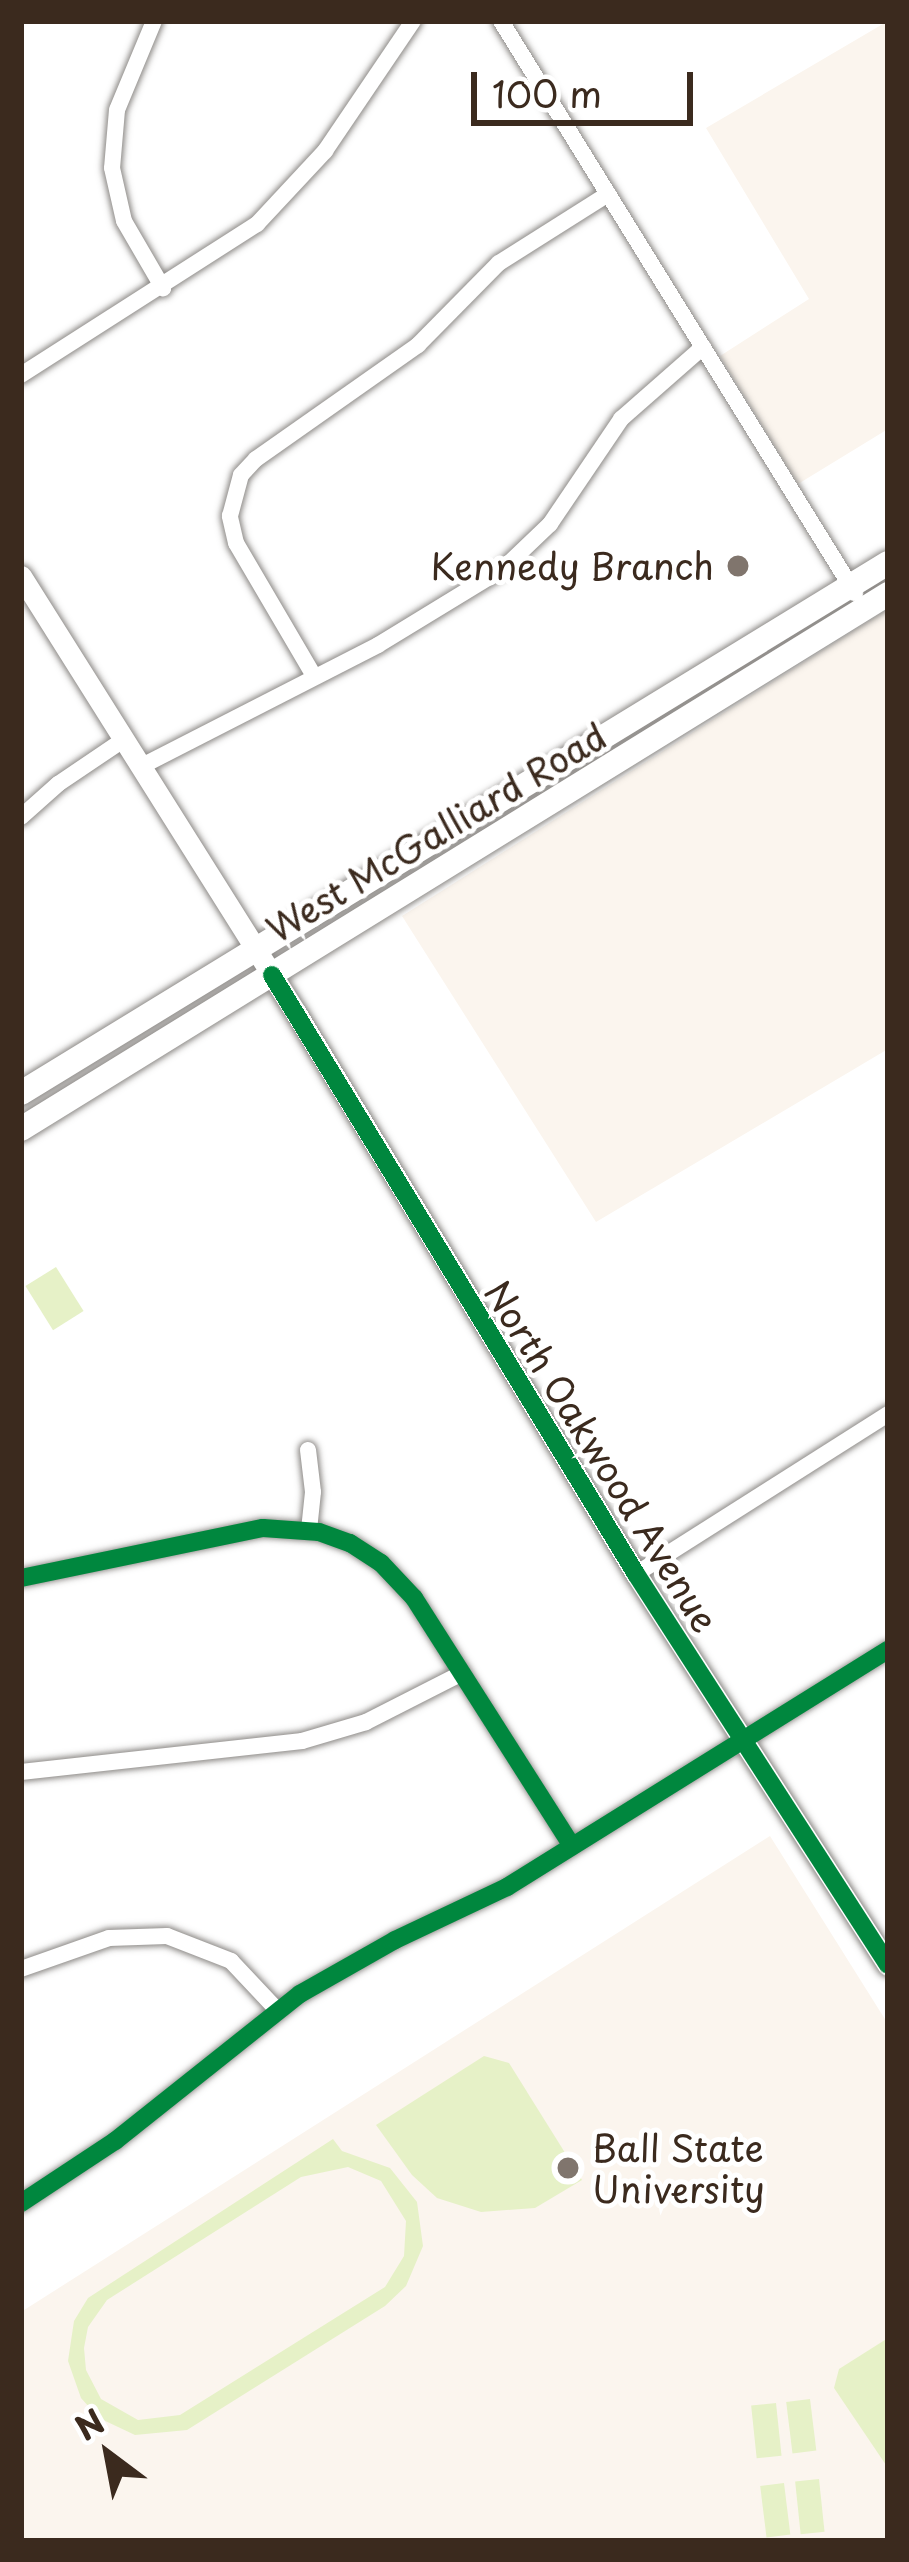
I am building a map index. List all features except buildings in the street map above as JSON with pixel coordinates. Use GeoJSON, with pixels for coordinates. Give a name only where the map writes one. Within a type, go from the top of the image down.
{"type":"FeatureCollection","features":[{"type":"Feature","properties":{"kind":"main road","name":"West McGalliard Road"},"geometry":{"type":"LineString","coordinates":[[21,1093],[888,563]]}},
{"type":"Feature","properties":{"kind":"main road","name":"West McGalliard Road"},"geometry":{"type":"LineString","coordinates":[[21,1129],[888,594]]}},
{"type":"Feature","properties":{"kind":"street"},"geometry":{"type":"LineString","coordinates":[[154,21],[123,92],[112,169],[124,221],[163,288]]}},
{"type":"Feature","properties":{"kind":"street"},"geometry":{"type":"LineString","coordinates":[[21,374],[218,253],[287,197],[325,151],[413,21]]}},
{"type":"Feature","properties":{"kind":"street"},"geometry":{"type":"LineString","coordinates":[[501,21],[866,608]]}},
{"type":"Feature","properties":{"kind":"street"},"geometry":{"type":"LineString","coordinates":[[314,676],[236,543],[230,516],[241,475],[256,459],[418,345],[499,263],[608,194]]}},
{"type":"Feature","properties":{"kind":"street"},"geometry":{"type":"LineString","coordinates":[[140,766],[377,645],[504,568],[550,524],[621,419],[704,347]]}},
{"type":"Feature","properties":{"kind":"street","name":"North Oakwood Avenue"},"geometry":{"type":"LineString","coordinates":[[21,576],[272,975],[636,1574],[888,1966]]}},
{"type":"Feature","properties":{"kind":"street"},"geometry":{"type":"LineString","coordinates":[[21,817],[58,784],[123,740]]}},
{"type":"Feature","properties":{"kind":"street"},"geometry":{"type":"LineString","coordinates":[[636,1574],[888,1414]]}},
{"type":"Feature","properties":{"kind":"street"},"geometry":{"type":"LineString","coordinates":[[308,1450],[313,1492],[309,1530]]}},
{"type":"Feature","properties":{"kind":"street"},"geometry":{"type":"LineString","coordinates":[[21,1578],[244,1531],[309,1530],[350,1543],[393,1573],[572,1846]]}},
{"type":"Feature","properties":{"kind":"street"},"geometry":{"type":"LineString","coordinates":[[21,2203],[116,2141],[277,2010],[341,1969],[507,1888],[888,1650]]}},
{"type":"Feature","properties":{"kind":"street"},"geometry":{"type":"LineString","coordinates":[[21,1772],[302,1741],[366,1722],[462,1673]]}},
{"type":"Feature","properties":{"kind":"street"},"geometry":{"type":"LineString","coordinates":[[21,1969],[109,1938],[167,1936],[231,1961],[277,2010]]}},
{"type":"Feature","properties":{"kind":"shaded area"},"geometry":{"type":"Polygon","coordinates":[[[888,21],[888,429],[798,484],[720,356],[809,299],[706,128],[888,21]]]}},
{"type":"Feature","properties":{"kind":"shaded area"},"geometry":{"type":"Polygon","coordinates":[[[888,609],[888,1049],[596,1222],[402,916],[888,609]]]}},
{"type":"Feature","properties":{"kind":"shaded area","name":"Ball State University"},"geometry":{"type":"Polygon","coordinates":[[[770,1836],[888,2024],[888,2541],[21,2541],[21,2312],[770,1836]]]}},
{"type":"Feature","properties":{"kind":"green space"},"geometry":{"type":"Polygon","coordinates":[[[56,1267],[84,1311],[53,1330],[25,1286],[56,1267]]]}},
{"type":"Feature","properties":{"kind":"green space"},"geometry":{"type":"Polygon","coordinates":[[[484,2056],[509,2063],[582,2180],[535,2208],[481,2212],[437,2198],[412,2175],[376,2125],[484,2056]]]}},
{"type":"Feature","properties":{"kind":"green space"},"geometry":{"type":"Polygon","coordinates":[[[333,2139],[342,2151],[390,2168],[417,2202],[423,2246],[406,2286],[385,2306],[187,2430],[135,2435],[99,2418],[81,2398],[68,2361],[74,2321],[88,2298],[333,2139]],[[348,2167],[301,2177],[107,2300],[88,2327],[84,2348],[86,2370],[101,2399],[138,2420],[180,2415],[385,2287],[404,2256],[406,2221],[381,2181],[348,2167]]]}},
{"type":"Feature","properties":{"kind":"green space"},"geometry":{"type":"Polygon","coordinates":[[[888,2338],[888,2468],[834,2388],[839,2369],[888,2338]]]}},
{"type":"Feature","properties":{"kind":"green space"},"geometry":{"type":"Polygon","coordinates":[[[810,2399],[816,2451],[793,2454],[786,2402],[810,2399]]]}},
{"type":"Feature","properties":{"kind":"green space"},"geometry":{"type":"Polygon","coordinates":[[[776,2403],[782,2456],[757,2458],[751,2406],[776,2403]]]}},
{"type":"Feature","properties":{"kind":"green space"},"geometry":{"type":"Polygon","coordinates":[[[819,2479],[825,2532],[801,2534],[795,2482],[819,2479]]]}},
{"type":"Feature","properties":{"kind":"green space"},"geometry":{"type":"Polygon","coordinates":[[[784,2483],[790,2535],[767,2538],[760,2486],[784,2483]]]}},
{"type":"Feature","properties":{"kind":"cycle path"},"geometry":{"type":"LineString","coordinates":[[272,975],[636,1574],[888,1965]]}},
{"type":"Feature","properties":{"kind":"cycle path"},"geometry":{"type":"LineString","coordinates":[[21,1578],[263,1528],[319,1532],[350,1543],[381,1563],[414,1598],[572,1846]]}},
{"type":"Feature","properties":{"kind":"cycle path"},"geometry":{"type":"LineString","coordinates":[[21,2203],[115,2141],[300,1994],[395,1940],[507,1887],[888,1650]]}},
{"type":"Feature","properties":{"kind":"place","name":"Kennedy Branch"},"geometry":{"type":"Point","coordinates":[738,566]}},
{"type":"Feature","properties":{"kind":"place","name":"Ball State University"},"geometry":{"type":"Point","coordinates":[568,2168]}}]}
